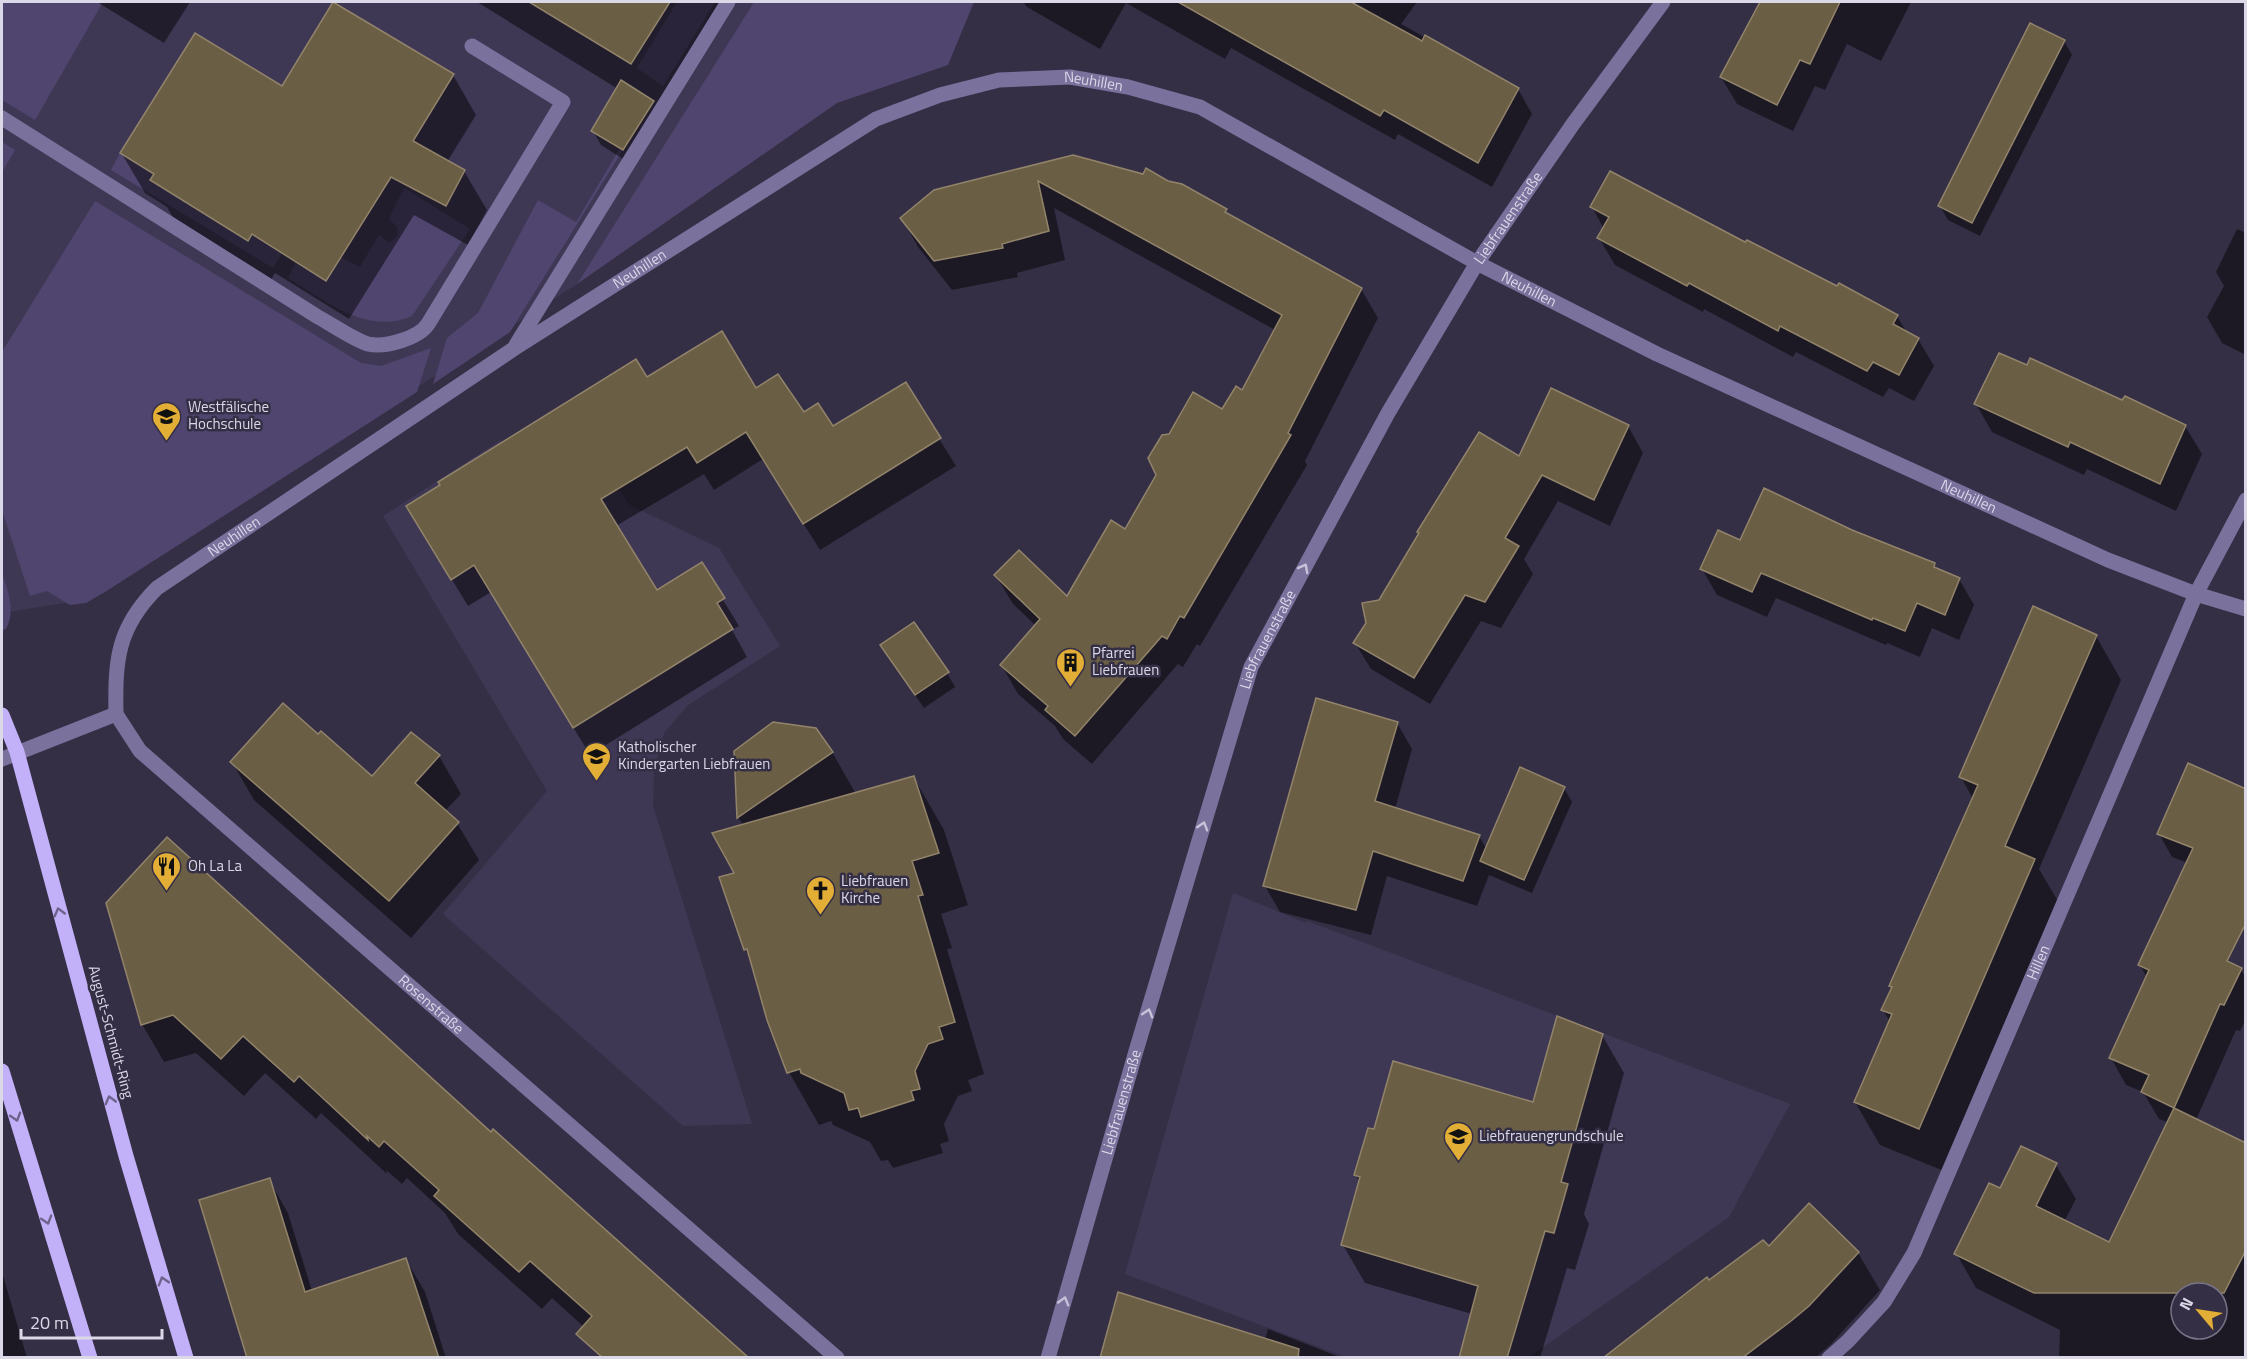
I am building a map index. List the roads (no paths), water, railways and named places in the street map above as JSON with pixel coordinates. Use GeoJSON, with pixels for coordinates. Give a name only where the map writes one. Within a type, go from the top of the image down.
{"type":"FeatureCollection","features":[{"type":"Feature","properties":{"kind":"main road","name":"August-Schmidt-Ring"},"geometry":{"type":"LineString","coordinates":[[2,715],[17,752],[126,1156],[186,1358]]}},
{"type":"Feature","properties":{"kind":"main road"},"geometry":{"type":"LineString","coordinates":[[2,1071],[90,1358]]}},
{"type":"Feature","properties":{"kind":"street"},"geometry":{"type":"LineString","coordinates":[[514,348],[728,2]]}},
{"type":"Feature","properties":{"kind":"street","name":"Liebfrauenstraße"},"geometry":{"type":"LineString","coordinates":[[1048,1358],[1136,1051],[1251,667],[1388,413],[1477,263],[1573,124],[1663,2]]}},
{"type":"Feature","properties":{"kind":"street"},"geometry":{"type":"LineString","coordinates":[[2,118],[318,317],[369,344],[400,342],[424,331],[563,102],[472,46]]}},
{"type":"Feature","properties":{"kind":"street","name":"Neuhillen"},"geometry":{"type":"LineString","coordinates":[[116,714],[115,669],[126,627],[141,604],[157,588],[514,348],[876,119],[940,95],[999,80],[1070,77],[1128,87],[1200,107],[1477,263],[1657,354],[2108,560],[2196,594]]}},
{"type":"Feature","properties":{"kind":"street","name":"Hillen"},"geometry":{"type":"LineString","coordinates":[[1829,1358],[1884,1302],[1914,1253],[2196,594],[2246,500]]}},
{"type":"Feature","properties":{"kind":"street"},"geometry":{"type":"LineString","coordinates":[[2196,594],[2246,609]]}},
{"type":"Feature","properties":{"kind":"street"},"geometry":{"type":"LineString","coordinates":[[2,759],[116,714]]}},
{"type":"Feature","properties":{"kind":"street","name":"Rosenstraße"},"geometry":{"type":"LineString","coordinates":[[116,714],[140,750],[837,1358]]}},
{"type":"Feature","properties":{"kind":"place","name":"Westfälische Hochschule"},"geometry":{"type":"Point","coordinates":[167,442]}},
{"type":"Feature","properties":{"kind":"place","name":"Pfarrei Liebfrauen"},"geometry":{"type":"Point","coordinates":[1071,688]}},
{"type":"Feature","properties":{"kind":"place","name":"Katholischer Kindergarten Liebfrauen"},"geometry":{"type":"Point","coordinates":[597,782]}},
{"type":"Feature","properties":{"kind":"place","name":"Oh La La"},"geometry":{"type":"Point","coordinates":[167,892]}},
{"type":"Feature","properties":{"kind":"place","name":"Liebfrauen Kirche"},"geometry":{"type":"Point","coordinates":[820,916]}},
{"type":"Feature","properties":{"kind":"place","name":"Liebfrauengrundschule"},"geometry":{"type":"Point","coordinates":[1458,1162]}}]}
